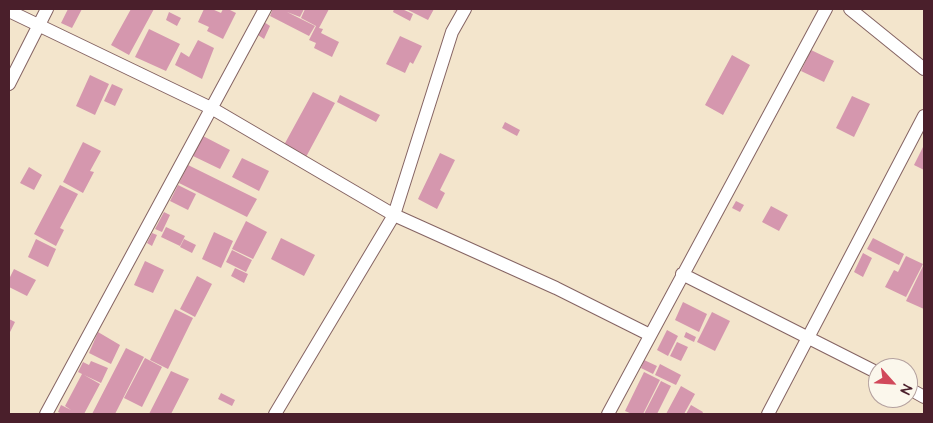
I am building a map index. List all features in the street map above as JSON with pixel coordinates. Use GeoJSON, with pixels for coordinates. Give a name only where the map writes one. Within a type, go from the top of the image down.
{"type":"FeatureCollection","features":[{"type":"Feature","properties":{"kind":"street"},"geometry":{"type":"LineString","coordinates":[[9,84],[47,9]]}},
{"type":"Feature","properties":{"kind":"street"},"geometry":{"type":"LineString","coordinates":[[46,414],[213,109],[265,9]]}},
{"type":"Feature","properties":{"kind":"street"},"geometry":{"type":"LineString","coordinates":[[275,414],[394,215],[452,32],[465,9]]}},
{"type":"Feature","properties":{"kind":"street"},"geometry":{"type":"LineString","coordinates":[[608,414],[826,9]]}},
{"type":"Feature","properties":{"kind":"street"},"geometry":{"type":"LineString","coordinates":[[850,9],[924,69]]}},
{"type":"Feature","properties":{"kind":"street"},"geometry":{"type":"LineString","coordinates":[[9,11],[213,109],[394,215],[556,288],[650,335]]}},
{"type":"Feature","properties":{"kind":"street"},"geometry":{"type":"LineString","coordinates":[[768,414],[924,116]]}},
{"type":"Feature","properties":{"kind":"street"},"geometry":{"type":"LineString","coordinates":[[682,274],[868,368]]}},
{"type":"Feature","properties":{"kind":"building"},"geometry":{"type":"Polygon","coordinates":[[[68,9],[82,9],[72,28],[61,23],[68,9]]]}},
{"type":"Feature","properties":{"kind":"building"},"geometry":{"type":"Polygon","coordinates":[[[131,9],[154,9],[129,55],[111,45],[131,9]]]}},
{"type":"Feature","properties":{"kind":"building"},"geometry":{"type":"Polygon","coordinates":[[[204,9],[212,9],[221,13],[223,9],[228,9],[236,13],[223,39],[207,31],[209,27],[198,22],[204,9]]]}},
{"type":"Feature","properties":{"kind":"building"},"geometry":{"type":"Polygon","coordinates":[[[268,9],[304,9],[300,17],[287,12],[315,26],[309,36],[270,16],[272,11],[268,9]]]}},
{"type":"Feature","properties":{"kind":"building"},"geometry":{"type":"Polygon","coordinates":[[[305,9],[329,9],[319,28],[323,29],[321,33],[339,42],[332,57],[314,48],[316,43],[309,40],[316,26],[301,18],[305,9]]]}},
{"type":"Feature","properties":{"kind":"building"},"geometry":{"type":"Polygon","coordinates":[[[394,9],[402,9],[413,14],[410,21],[393,12],[394,9]]]}},
{"type":"Feature","properties":{"kind":"building"},"geometry":{"type":"Polygon","coordinates":[[[406,9],[434,9],[428,20],[406,9]]]}},
{"type":"Feature","properties":{"kind":"building"},"geometry":{"type":"Polygon","coordinates":[[[169,12],[181,18],[177,26],[166,20],[169,12]]]}},
{"type":"Feature","properties":{"kind":"building"},"geometry":{"type":"Polygon","coordinates":[[[264,22],[270,26],[264,39],[258,35],[264,22]]]}},
{"type":"Feature","properties":{"kind":"building"},"geometry":{"type":"Polygon","coordinates":[[[149,29],[180,44],[166,71],[135,57],[149,29]]]}},
{"type":"Feature","properties":{"kind":"building"},"geometry":{"type":"Polygon","coordinates":[[[400,36],[422,46],[413,64],[410,62],[405,73],[386,64],[400,36]]]}},
{"type":"Feature","properties":{"kind":"building"},"geometry":{"type":"Polygon","coordinates":[[[198,40],[214,48],[202,79],[175,65],[181,52],[189,57],[198,40]]]}},
{"type":"Feature","properties":{"kind":"building"},"geometry":{"type":"Polygon","coordinates":[[[811,50],[834,61],[824,82],[801,71],[811,50]]]}},
{"type":"Feature","properties":{"kind":"building"},"geometry":{"type":"Polygon","coordinates":[[[732,55],[750,65],[723,115],[705,105],[732,55]]]}},
{"type":"Feature","properties":{"kind":"building"},"geometry":{"type":"Polygon","coordinates":[[[90,75],[109,84],[95,115],[76,106],[90,75]]]}},
{"type":"Feature","properties":{"kind":"building"},"geometry":{"type":"Polygon","coordinates":[[[112,84],[123,89],[115,106],[104,101],[112,84]]]}},
{"type":"Feature","properties":{"kind":"building"},"geometry":{"type":"Polygon","coordinates":[[[313,92],[335,103],[306,157],[284,145],[313,92]]]}},
{"type":"Feature","properties":{"kind":"building"},"geometry":{"type":"Polygon","coordinates":[[[340,95],[380,115],[376,122],[337,102],[340,95]]]}},
{"type":"Feature","properties":{"kind":"building"},"geometry":{"type":"Polygon","coordinates":[[[852,96],[870,104],[854,137],[836,128],[852,96]]]}},
{"type":"Feature","properties":{"kind":"building"},"geometry":{"type":"Polygon","coordinates":[[[505,122],[520,130],[517,136],[502,128],[505,122]]]}},
{"type":"Feature","properties":{"kind":"building"},"geometry":{"type":"Polygon","coordinates":[[[203,136],[230,150],[220,169],[193,156],[203,136]]]}},
{"type":"Feature","properties":{"kind":"building"},"geometry":{"type":"Polygon","coordinates":[[[83,142],[101,151],[90,171],[94,172],[83,193],[63,182],[83,142]]]}},
{"type":"Feature","properties":{"kind":"building"},"geometry":{"type":"Polygon","coordinates":[[[924,145],[924,170],[914,165],[924,145]]]}},
{"type":"Feature","properties":{"kind":"building"},"geometry":{"type":"Polygon","coordinates":[[[440,153],[455,160],[440,190],[445,193],[437,209],[418,199],[440,153]]]}},
{"type":"Feature","properties":{"kind":"building"},"geometry":{"type":"Polygon","coordinates":[[[242,158],[269,171],[259,191],[232,177],[242,158]]]}},
{"type":"Feature","properties":{"kind":"building"},"geometry":{"type":"Polygon","coordinates":[[[188,165],[257,199],[247,217],[179,183],[188,165]]]}},
{"type":"Feature","properties":{"kind":"building"},"geometry":{"type":"Polygon","coordinates":[[[29,167],[42,175],[34,190],[20,183],[29,167]]]}},
{"type":"Feature","properties":{"kind":"building"},"geometry":{"type":"Polygon","coordinates":[[[60,185],[78,194],[60,228],[64,230],[56,246],[34,234],[60,185]]]}},
{"type":"Feature","properties":{"kind":"building"},"geometry":{"type":"Polygon","coordinates":[[[178,185],[196,194],[188,210],[170,201],[178,185]]]}},
{"type":"Feature","properties":{"kind":"building"},"geometry":{"type":"Polygon","coordinates":[[[736,201],[744,205],[740,212],[732,208],[736,201]]]}},
{"type":"Feature","properties":{"kind":"building"},"geometry":{"type":"Polygon","coordinates":[[[771,206],[788,215],[779,231],[762,222],[771,206]]]}},
{"type":"Feature","properties":{"kind":"building"},"geometry":{"type":"Polygon","coordinates":[[[164,212],[170,215],[162,232],[155,229],[164,212]]]}},
{"type":"Feature","properties":{"kind":"building"},"geometry":{"type":"Polygon","coordinates":[[[246,221],[267,232],[253,259],[232,249],[246,221]]]}},
{"type":"Feature","properties":{"kind":"building"},"geometry":{"type":"Polygon","coordinates":[[[166,227],[185,236],[180,246],[161,237],[166,227]]]}},
{"type":"Feature","properties":{"kind":"building"},"geometry":{"type":"Polygon","coordinates":[[[214,232],[233,241],[221,268],[202,259],[214,232]]]}},
{"type":"Feature","properties":{"kind":"building"},"geometry":{"type":"Polygon","coordinates":[[[152,233],[157,235],[152,246],[147,243],[152,233]]]}},
{"type":"Feature","properties":{"kind":"building"},"geometry":{"type":"Polygon","coordinates":[[[281,238],[315,255],[304,276],[271,259],[281,238]]]}},
{"type":"Feature","properties":{"kind":"building"},"geometry":{"type":"Polygon","coordinates":[[[873,238],[904,254],[899,265],[867,249],[873,238]]]}},
{"type":"Feature","properties":{"kind":"building"},"geometry":{"type":"Polygon","coordinates":[[[36,239],[56,249],[48,267],[28,257],[36,239]]]}},
{"type":"Feature","properties":{"kind":"building"},"geometry":{"type":"Polygon","coordinates":[[[184,239],[196,245],[192,253],[180,247],[184,239]]]}},
{"type":"Feature","properties":{"kind":"building"},"geometry":{"type":"Polygon","coordinates":[[[232,250],[252,260],[246,272],[226,262],[232,250]]]}},
{"type":"Feature","properties":{"kind":"building"},"geometry":{"type":"Polygon","coordinates":[[[863,253],[872,258],[863,277],[854,272],[863,253]]]}},
{"type":"Feature","properties":{"kind":"building"},"geometry":{"type":"Polygon","coordinates":[[[906,256],[923,264],[906,297],[885,287],[894,270],[898,272],[906,256]]]}},
{"type":"Feature","properties":{"kind":"building"},"geometry":{"type":"Polygon","coordinates":[[[145,261],[164,270],[153,293],[134,285],[145,261]]]}},
{"type":"Feature","properties":{"kind":"building"},"geometry":{"type":"Polygon","coordinates":[[[924,264],[924,309],[906,301],[924,264]]]}},
{"type":"Feature","properties":{"kind":"building"},"geometry":{"type":"Polygon","coordinates":[[[235,268],[248,274],[244,283],[231,276],[235,268]]]}},
{"type":"Feature","properties":{"kind":"building"},"geometry":{"type":"Polygon","coordinates":[[[14,269],[36,280],[27,296],[9,287],[9,279],[14,269]]]}},
{"type":"Feature","properties":{"kind":"building"},"geometry":{"type":"Polygon","coordinates":[[[197,276],[212,284],[195,317],[180,309],[197,276]]]}},
{"type":"Feature","properties":{"kind":"building"},"geometry":{"type":"Polygon","coordinates":[[[683,302],[707,314],[699,332],[675,320],[683,302]]]}},
{"type":"Feature","properties":{"kind":"building"},"geometry":{"type":"Polygon","coordinates":[[[175,309],[193,318],[168,369],[150,360],[175,309]]]}},
{"type":"Feature","properties":{"kind":"building"},"geometry":{"type":"Polygon","coordinates":[[[712,312],[730,321],[715,351],[697,342],[712,312]]]}},
{"type":"Feature","properties":{"kind":"building"},"geometry":{"type":"Polygon","coordinates":[[[9,319],[15,322],[9,334],[9,319]]]}},
{"type":"Feature","properties":{"kind":"building"},"geometry":{"type":"Polygon","coordinates":[[[667,330],[678,336],[668,356],[657,350],[667,330]]]}},
{"type":"Feature","properties":{"kind":"building"},"geometry":{"type":"Polygon","coordinates":[[[98,332],[120,345],[111,364],[89,353],[98,332]]]}},
{"type":"Feature","properties":{"kind":"building"},"geometry":{"type":"Polygon","coordinates":[[[686,332],[696,337],[694,342],[684,337],[686,332]]]}},
{"type":"Feature","properties":{"kind":"building"},"geometry":{"type":"Polygon","coordinates":[[[677,342],[688,347],[681,361],[670,356],[677,342]]]}},
{"type":"Feature","properties":{"kind":"building"},"geometry":{"type":"Polygon","coordinates":[[[126,348],[144,357],[115,414],[92,414],[126,348]]]}},
{"type":"Feature","properties":{"kind":"building"},"geometry":{"type":"Polygon","coordinates":[[[145,358],[162,367],[142,407],[124,398],[145,358]]]}},
{"type":"Feature","properties":{"kind":"building"},"geometry":{"type":"Polygon","coordinates":[[[644,360],[657,366],[653,374],[641,368],[644,360]]]}},
{"type":"Feature","properties":{"kind":"building"},"geometry":{"type":"Polygon","coordinates":[[[91,361],[108,368],[101,383],[84,375],[100,384],[84,414],[63,414],[58,412],[61,405],[71,410],[65,406],[82,374],[78,372],[83,362],[89,365],[91,361]]]}},
{"type":"Feature","properties":{"kind":"building"},"geometry":{"type":"Polygon","coordinates":[[[660,364],[681,375],[676,385],[655,375],[660,364]]]}},
{"type":"Feature","properties":{"kind":"building"},"geometry":{"type":"Polygon","coordinates":[[[171,371],[189,379],[171,414],[149,414],[171,371]]]}},
{"type":"Feature","properties":{"kind":"building"},"geometry":{"type":"Polygon","coordinates":[[[644,372],[660,380],[643,414],[632,414],[625,411],[644,372]]]}},
{"type":"Feature","properties":{"kind":"building"},"geometry":{"type":"Polygon","coordinates":[[[661,381],[671,386],[657,414],[644,414],[661,381]]]}},
{"type":"Feature","properties":{"kind":"building"},"geometry":{"type":"Polygon","coordinates":[[[681,386],[695,394],[684,414],[666,414],[681,386]]]}},
{"type":"Feature","properties":{"kind":"building"},"geometry":{"type":"Polygon","coordinates":[[[221,393],[235,400],[232,406],[218,399],[221,393]]]}},
{"type":"Feature","properties":{"kind":"building"},"geometry":{"type":"Polygon","coordinates":[[[691,405],[703,412],[702,414],[686,414],[691,405]]]}}]}
